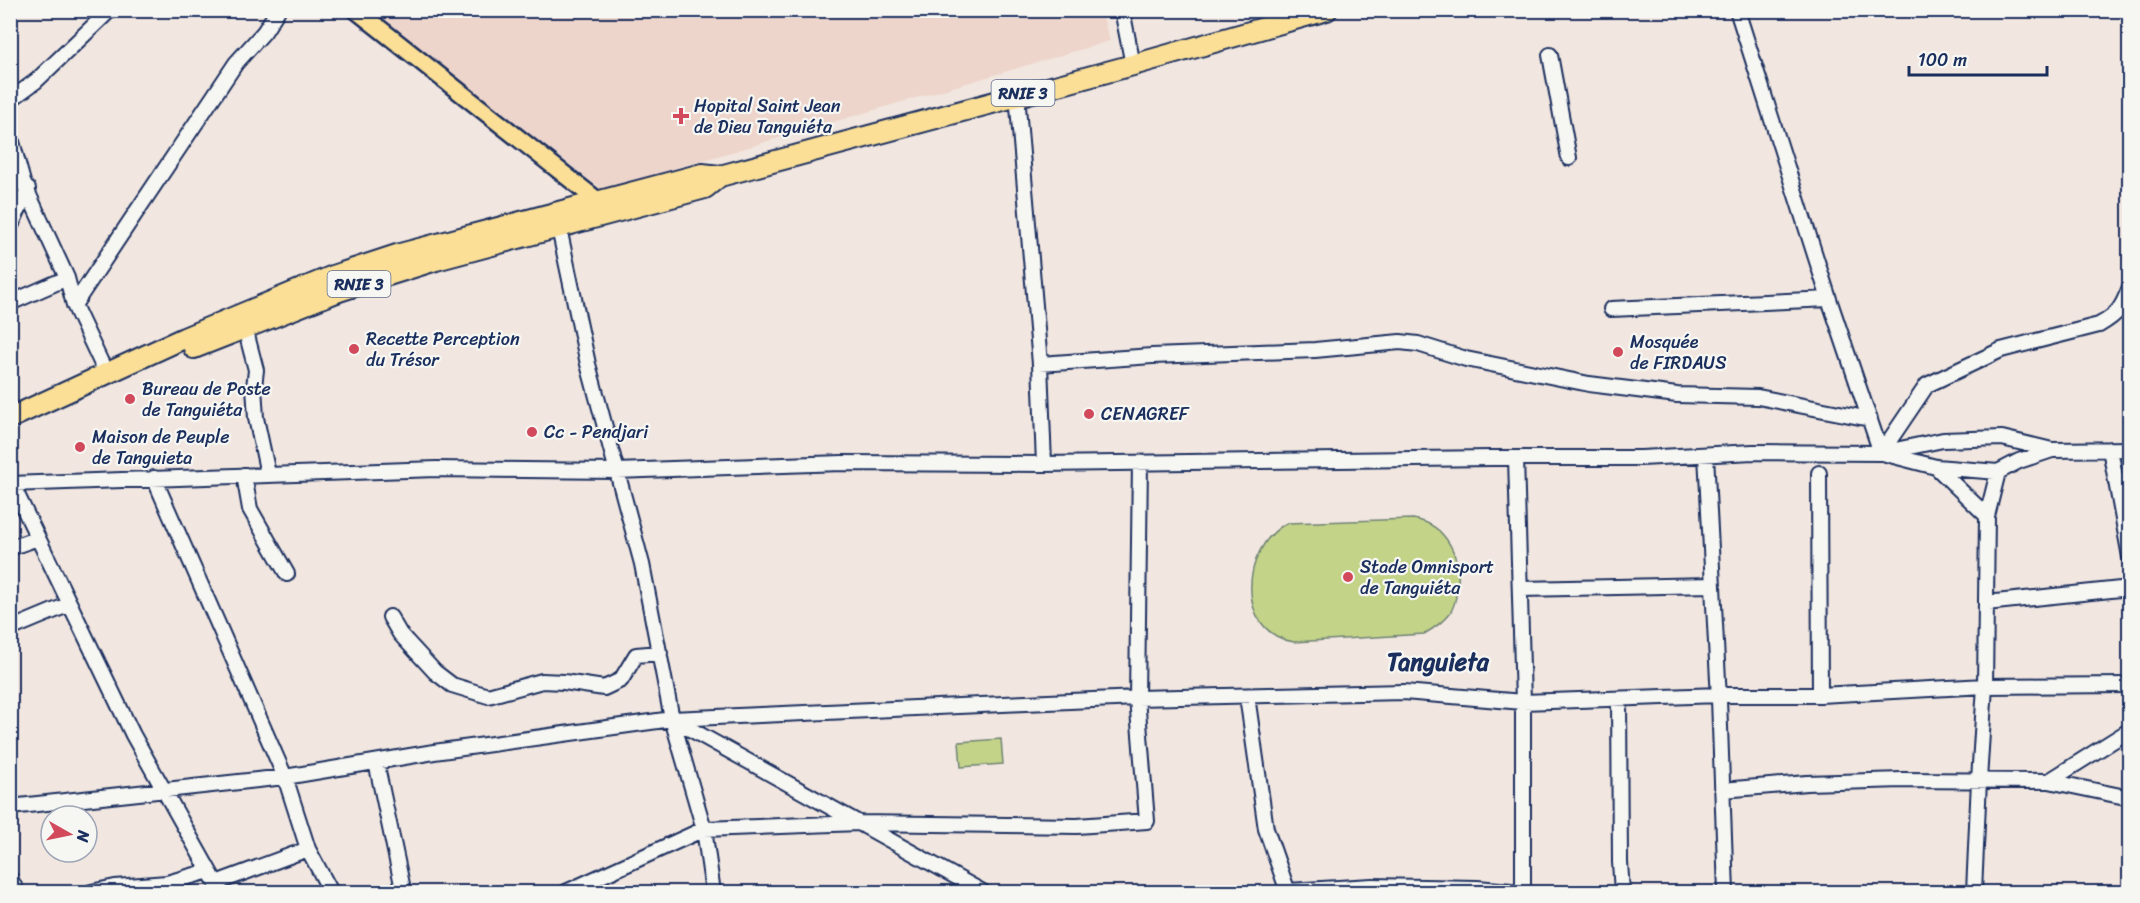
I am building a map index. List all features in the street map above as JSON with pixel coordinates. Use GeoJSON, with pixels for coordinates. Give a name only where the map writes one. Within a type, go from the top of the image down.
{"type":"FeatureCollection","features":[{"type":"Feature","properties":{"kind":"highway","name":"RNIE 3"},"geometry":{"type":"LineString","coordinates":[[10,431],[144,370],[245,328],[400,254],[705,188],[720,176],[1133,65],[1327,10]]}},
{"type":"Feature","properties":{"kind":"highway","name":"RNIE 3"},"geometry":{"type":"LineString","coordinates":[[10,418],[106,373],[336,283],[559,228],[600,209]]}},
{"type":"Feature","properties":{"kind":"main road"},"geometry":{"type":"LineString","coordinates":[[356,10],[600,209]]}},
{"type":"Feature","properties":{"kind":"street"},"geometry":{"type":"LineString","coordinates":[[10,100],[36,81],[110,10]]}},
{"type":"Feature","properties":{"kind":"street"},"geometry":{"type":"LineString","coordinates":[[74,305],[236,63],[264,32],[278,10]]}},
{"type":"Feature","properties":{"kind":"street"},"geometry":{"type":"LineString","coordinates":[[1122,10],[1133,65]]}},
{"type":"Feature","properties":{"kind":"street"},"geometry":{"type":"LineString","coordinates":[[1737,10],[1829,299],[1881,453]]}},
{"type":"Feature","properties":{"kind":"street"},"geometry":{"type":"LineString","coordinates":[[1550,55],[1569,158]]}},
{"type":"Feature","properties":{"kind":"street"},"geometry":{"type":"LineString","coordinates":[[1017,95],[1040,364],[1044,464]]}},
{"type":"Feature","properties":{"kind":"street"},"geometry":{"type":"LineString","coordinates":[[10,134],[23,182],[67,278],[74,305],[106,373]]}},
{"type":"Feature","properties":{"kind":"street"},"geometry":{"type":"LineString","coordinates":[[10,228],[27,189]]}},
{"type":"Feature","properties":{"kind":"street"},"geometry":{"type":"LineString","coordinates":[[559,228],[588,364],[642,564],[672,719],[704,829],[713,892]]}},
{"type":"Feature","properties":{"kind":"street"},"geometry":{"type":"LineString","coordinates":[[10,303],[67,278]]}},
{"type":"Feature","properties":{"kind":"street"},"geometry":{"type":"LineString","coordinates":[[1881,453],[1927,385],[2001,350],[2099,325],[2113,317],[2122,306],[2130,287]]}},
{"type":"Feature","properties":{"kind":"street"},"geometry":{"type":"LineString","coordinates":[[1611,309],[1829,299]]}},
{"type":"Feature","properties":{"kind":"street"},"geometry":{"type":"LineString","coordinates":[[245,328],[256,370],[254,387],[256,418],[268,474]]}},
{"type":"Feature","properties":{"kind":"street"},"geometry":{"type":"LineString","coordinates":[[1040,364],[1152,356],[1315,350],[1400,342],[1418,344],[1466,359],[1589,384],[1677,394],[1758,397],[1870,419]]}},
{"type":"Feature","properties":{"kind":"street"},"geometry":{"type":"LineString","coordinates":[[216,882],[133,735],[11,483],[436,469],[616,471],[842,464],[1641,458],[1753,452],[1881,453],[1943,440],[1991,438],[2002,438],[2052,450],[2130,449]]}},
{"type":"Feature","properties":{"kind":"street"},"geometry":{"type":"LineString","coordinates":[[2110,449],[2130,557]]}},
{"type":"Feature","properties":{"kind":"street"},"geometry":{"type":"LineString","coordinates":[[1881,453],[1936,467],[1998,472],[2019,461],[2052,450]]}},
{"type":"Feature","properties":{"kind":"street"},"geometry":{"type":"LineString","coordinates":[[1706,454],[1719,695],[1726,892]]}},
{"type":"Feature","properties":{"kind":"street"},"geometry":{"type":"LineString","coordinates":[[1247,696],[1266,829],[1288,892],[1372,886],[1477,888],[1523,892],[1523,702],[1516,458]]}},
{"type":"Feature","properties":{"kind":"street"},"geometry":{"type":"LineString","coordinates":[[566,892],[704,829],[859,823],[1077,826],[1147,821],[1137,698],[1140,463]]}},
{"type":"Feature","properties":{"kind":"street"},"geometry":{"type":"LineString","coordinates":[[1936,467],[1987,516]]}},
{"type":"Feature","properties":{"kind":"street"},"geometry":{"type":"LineString","coordinates":[[1974,892],[1985,686],[1987,516],[1998,472]]}},
{"type":"Feature","properties":{"kind":"street"},"geometry":{"type":"LineString","coordinates":[[1819,473],[1820,695]]}},
{"type":"Feature","properties":{"kind":"street"},"geometry":{"type":"LineString","coordinates":[[243,475],[250,509],[287,574]]}},
{"type":"Feature","properties":{"kind":"street"},"geometry":{"type":"LineString","coordinates":[[154,478],[285,777],[308,849],[331,892]]}},
{"type":"Feature","properties":{"kind":"street"},"geometry":{"type":"LineString","coordinates":[[10,548],[38,538]]}},
{"type":"Feature","properties":{"kind":"street"},"geometry":{"type":"LineString","coordinates":[[1521,589],[1712,585]]}},
{"type":"Feature","properties":{"kind":"street"},"geometry":{"type":"LineString","coordinates":[[1986,603],[2130,588]]}},
{"type":"Feature","properties":{"kind":"street"},"geometry":{"type":"LineString","coordinates":[[10,629],[70,604]]}},
{"type":"Feature","properties":{"kind":"street"},"geometry":{"type":"LineString","coordinates":[[390,617],[400,634],[435,672],[452,685],[488,696],[542,681],[604,688],[621,680],[636,655],[660,653]]}},
{"type":"Feature","properties":{"kind":"street"},"geometry":{"type":"LineString","coordinates":[[10,807],[285,777],[434,752],[672,719],[1137,698],[1404,692],[1523,702],[1719,695],[1820,695],[1985,686],[2130,685]]}},
{"type":"Feature","properties":{"kind":"street"},"geometry":{"type":"LineString","coordinates":[[1619,699],[1622,892]]}},
{"type":"Feature","properties":{"kind":"street"},"geometry":{"type":"LineString","coordinates":[[672,719],[983,892]]}},
{"type":"Feature","properties":{"kind":"street"},"geometry":{"type":"LineString","coordinates":[[2049,780],[2130,730]]}},
{"type":"Feature","properties":{"kind":"street"},"geometry":{"type":"LineString","coordinates":[[376,762],[403,889]]}},
{"type":"Feature","properties":{"kind":"street"},"geometry":{"type":"LineString","coordinates":[[1722,790],[1807,783],[2049,780],[2130,798]]}},
{"type":"Feature","properties":{"kind":"street"},"geometry":{"type":"LineString","coordinates":[[90,892],[115,887],[216,882],[308,849]]}},
{"type":"Feature","properties":{"kind":"street"},"geometry":{"type":"LineString","coordinates":[[10,878],[17,892]]}},
{"type":"Feature","properties":{"kind":"shaded area","name":"Hopital Saint Jean de Dieu Tanguiéta"},"geometry":{"type":"Polygon","coordinates":[[[1101,10],[1110,41],[602,190],[371,11],[1101,10]]]}},
{"type":"Feature","properties":{"kind":"green space"},"geometry":{"type":"Polygon","coordinates":[[[1413,519],[1435,528],[1450,545],[1455,555],[1458,579],[1454,605],[1447,616],[1434,628],[1424,634],[1294,642],[1275,635],[1261,623],[1253,606],[1251,588],[1253,569],[1260,550],[1272,535],[1287,523],[1413,519]]]}},
{"type":"Feature","properties":{"kind":"green space"},"geometry":{"type":"Polygon","coordinates":[[[1001,739],[1003,764],[961,767],[959,742],[1001,739]]]}},
{"type":"Feature","properties":{"kind":"place","name":"Hopital Saint Jean de Dieu Tanguiéta"},"geometry":{"type":"Point","coordinates":[681,116]}},
{"type":"Feature","properties":{"kind":"place","name":"Recette Perception du Trésor"},"geometry":{"type":"Point","coordinates":[354,349]}},
{"type":"Feature","properties":{"kind":"place","name":"Mosquée de FIRDAUS"},"geometry":{"type":"Point","coordinates":[1618,352]}},
{"type":"Feature","properties":{"kind":"place","name":"Bureau de Poste de Tanguiéta"},"geometry":{"type":"Point","coordinates":[130,399]}},
{"type":"Feature","properties":{"kind":"place","name":"CENAGREF"},"geometry":{"type":"Point","coordinates":[1089,414]}},
{"type":"Feature","properties":{"kind":"place","name":"Cc - Pendjari"},"geometry":{"type":"Point","coordinates":[532,432]}},
{"type":"Feature","properties":{"kind":"place","name":"Maison de Peuple de Tanguieta"},"geometry":{"type":"Point","coordinates":[80,447]}},
{"type":"Feature","properties":{"kind":"place","name":"Stade Omnisport de Tanguiéta"},"geometry":{"type":"Point","coordinates":[1348,577]}},
{"type":"Feature","properties":{"kind":"district","name":"Tanguieta"},"geometry":{"type":"Point","coordinates":[1438,662]}}]}
